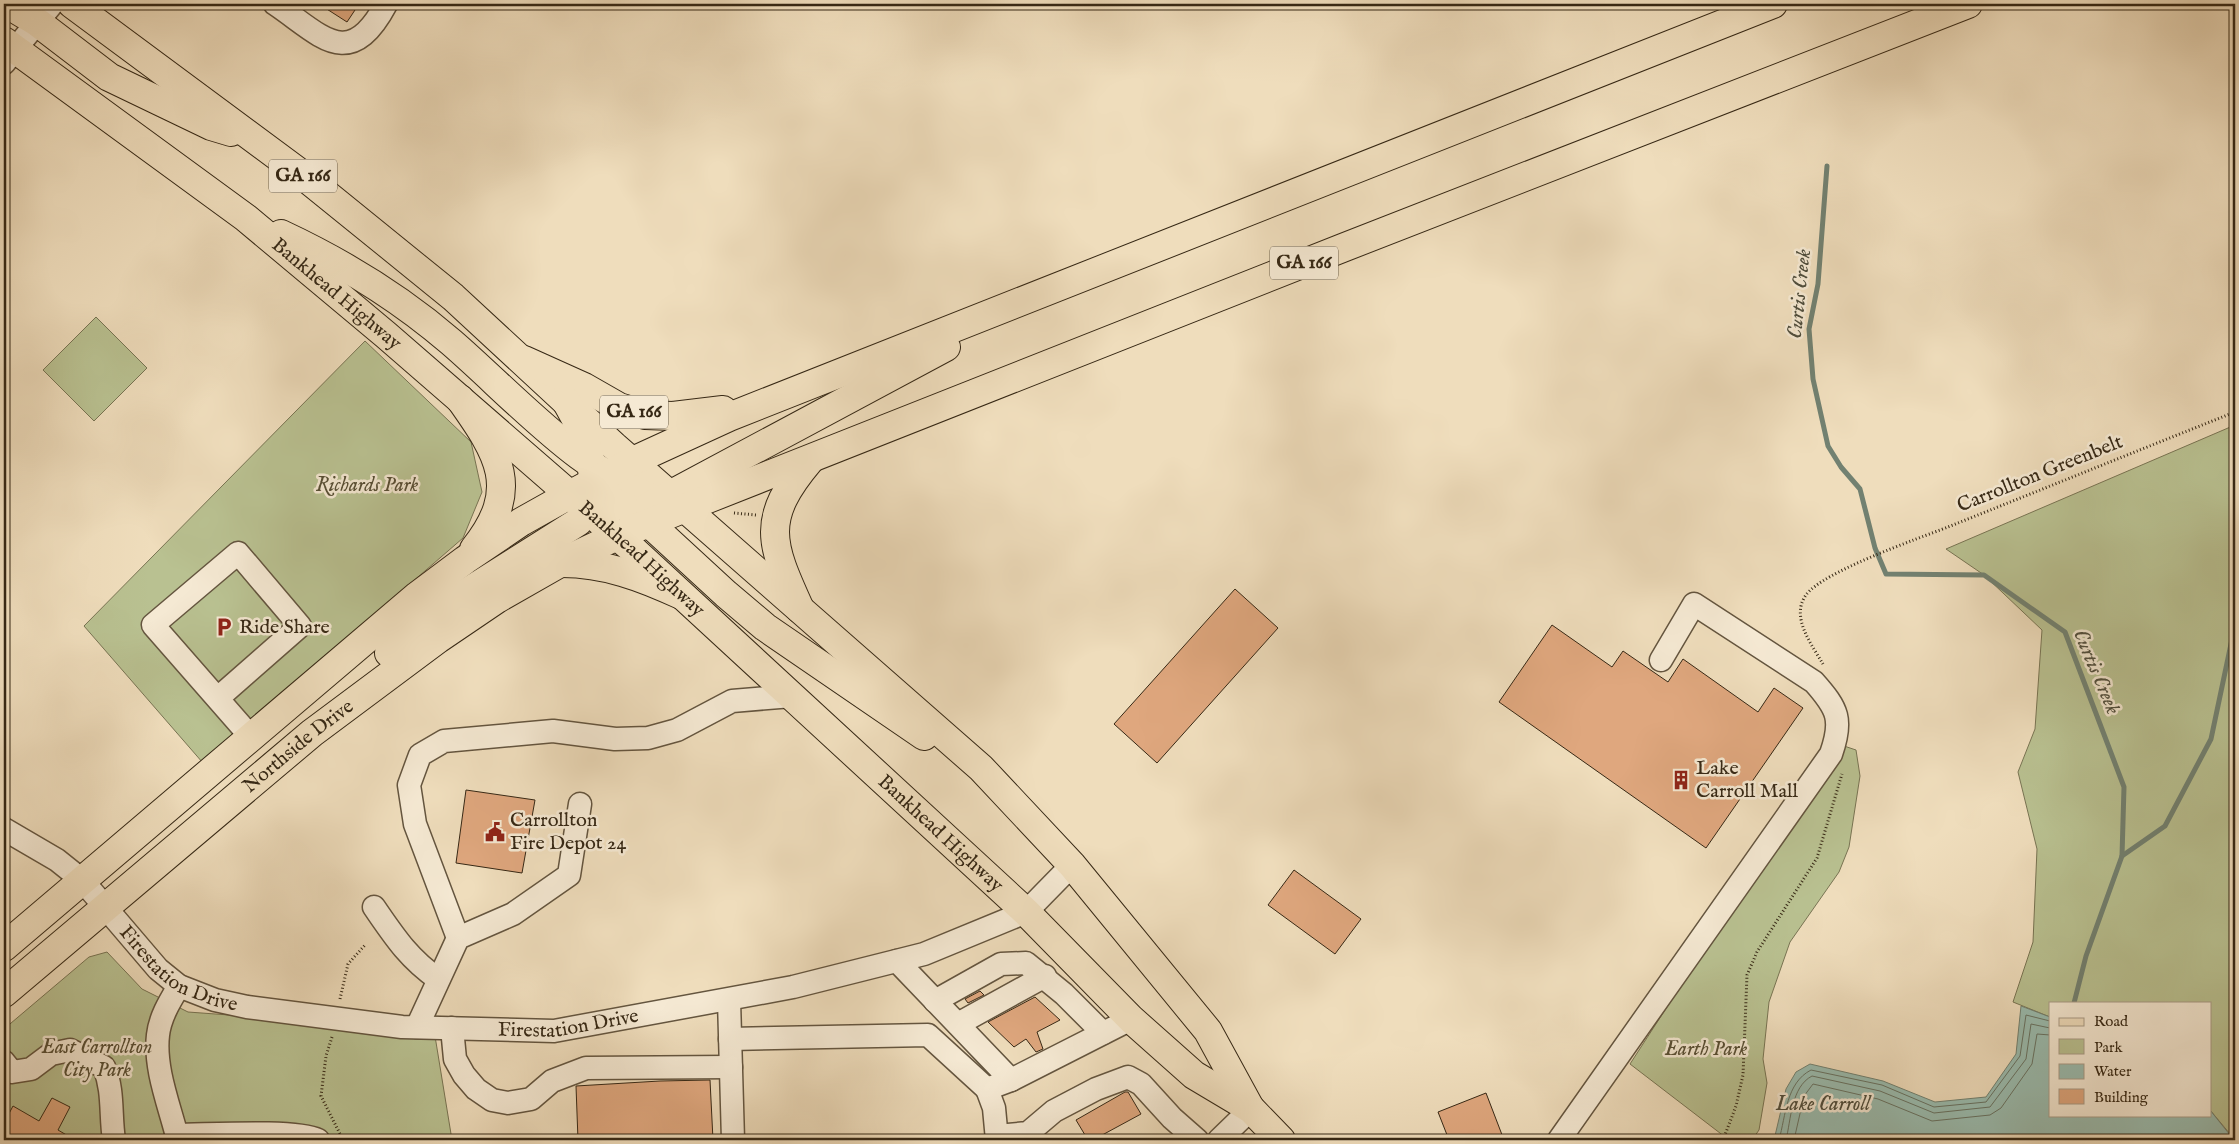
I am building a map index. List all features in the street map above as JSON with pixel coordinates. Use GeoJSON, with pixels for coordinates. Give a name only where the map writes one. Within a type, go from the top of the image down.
{"type":"FeatureCollection","features":[{"type":"Feature","properties":{"kind":"main road"},"geometry":{"type":"LineString","coordinates":[[7,4],[44,13],[109,77],[211,126],[254,138]]}},
{"type":"Feature","properties":{"kind":"main road","name":"Bankhead Highway"},"geometry":{"type":"LineString","coordinates":[[72,4],[254,138],[381,237],[453,297],[633,461],[660,508],[800,609],[934,724],[994,782],[1072,865],[1208,1031],[1251,1109]]}},
{"type":"Feature","properties":{"kind":"main road","name":"GA 166"},"geometry":{"type":"LineString","coordinates":[[524,360],[584,387],[618,407],[645,414],[673,416],[754,407],[1773,4]]}},
{"type":"Feature","properties":{"kind":"main road","name":"GA 166"},"geometry":{"type":"LineString","coordinates":[[660,508],[811,458],[1354,243],[1968,4]]}},
{"type":"Feature","properties":{"kind":"main road","name":"Bankhead Highway"},"geometry":{"type":"LineString","coordinates":[[8,51],[246,218],[460,399],[590,486],[617,536],[1026,912],[1131,1019],[1194,1075],[1251,1109],[1281,1140]]}},
{"type":"Feature","properties":{"kind":"main road"},"geometry":{"type":"LineString","coordinates":[[246,218],[316,250],[416,315],[450,340],[552,432],[590,486]]}},
{"type":"Feature","properties":{"kind":"main road"},"geometry":{"type":"LineString","coordinates":[[660,508],[990,322],[1086,276]]}},
{"type":"Feature","properties":{"kind":"main road"},"geometry":{"type":"LineString","coordinates":[[460,399],[484,433],[501,476],[499,504],[490,528],[465,560]]}},
{"type":"Feature","properties":{"kind":"main road"},"geometry":{"type":"LineString","coordinates":[[312,733],[337,698],[442,608],[578,522],[590,486],[585,440],[566,401]]}},
{"type":"Feature","properties":{"kind":"main road","name":"Northside Drive"},"geometry":{"type":"LineString","coordinates":[[4,947],[417,596],[465,560],[521,522],[633,461],[754,407]]}},
{"type":"Feature","properties":{"kind":"main road"},"geometry":{"type":"LineString","coordinates":[[800,609],[779,559],[776,546],[776,520],[786,491],[811,458]]}},
{"type":"Feature","properties":{"kind":"main road"},"geometry":{"type":"LineString","coordinates":[[590,486],[628,487],[660,508],[726,594],[765,626],[994,782]]}},
{"type":"Feature","properties":{"kind":"main road","name":"Northside Drive"},"geometry":{"type":"LineString","coordinates":[[4,993],[312,733],[438,638],[497,599],[560,563],[617,536],[660,508]]}},
{"type":"Feature","properties":{"kind":"main road"},"geometry":{"type":"LineString","coordinates":[[560,563],[607,567],[647,580],[681,595]]}},
{"type":"Feature","properties":{"kind":"street"},"geometry":{"type":"LineString","coordinates":[[275,4],[331,42],[344,44],[363,34],[386,4]]}},
{"type":"Feature","properties":{"kind":"street"},"geometry":{"type":"LineString","coordinates":[[8,51],[44,13]]}},
{"type":"Feature","properties":{"kind":"street"},"geometry":{"type":"LineString","coordinates":[[218,698],[300,626],[238,553],[154,625],[251,738]]}},
{"type":"Feature","properties":{"kind":"street"},"geometry":{"type":"LineString","coordinates":[[1559,1140],[1831,754],[1838,733],[1837,717],[1829,699],[1814,682],[1694,604],[1661,660]]}},
{"type":"Feature","properties":{"kind":"street"},"geometry":{"type":"LineString","coordinates":[[458,938],[415,824],[409,785],[420,755],[444,741],[553,731],[615,738],[648,738],[677,730],[732,701],[792,696]]}},
{"type":"Feature","properties":{"kind":"street"},"geometry":{"type":"LineString","coordinates":[[417,1027],[458,938],[513,914],[569,875],[580,804]]}},
{"type":"Feature","properties":{"kind":"street","name":"Firestation Drive"},"geometry":{"type":"LineString","coordinates":[[4,829],[57,860],[82,880],[158,969],[179,986],[214,1000],[247,1007],[417,1027],[554,1031],[729,1000],[897,961],[924,954],[1026,912],[1072,865]]}},
{"type":"Feature","properties":{"kind":"street"},"geometry":{"type":"LineString","coordinates":[[374,907],[403,950],[418,965],[438,979]]}},
{"type":"Feature","properties":{"kind":"street"},"geometry":{"type":"LineString","coordinates":[[897,961],[1011,1080]]}},
{"type":"Feature","properties":{"kind":"street"},"geometry":{"type":"LineString","coordinates":[[946,1013],[1001,964],[1026,963],[1044,976],[1103,1033]]}},
{"type":"Feature","properties":{"kind":"street"},"geometry":{"type":"LineString","coordinates":[[946,1013],[1044,976]]}},
{"type":"Feature","properties":{"kind":"street"},"geometry":{"type":"LineString","coordinates":[[179,986],[165,1010],[158,1035],[162,1080],[177,1138],[288,1135],[309,1136],[318,1140]]}},
{"type":"Feature","properties":{"kind":"street"},"geometry":{"type":"LineString","coordinates":[[729,1000],[734,1140]]}},
{"type":"Feature","properties":{"kind":"street"},"geometry":{"type":"LineString","coordinates":[[987,1089],[1011,1080],[1131,1019]]}},
{"type":"Feature","properties":{"kind":"street"},"geometry":{"type":"LineString","coordinates":[[452,1028],[455,1059],[464,1074],[476,1090],[492,1100],[508,1103],[531,1099],[552,1081],[586,1068],[731,1067]]}},
{"type":"Feature","properties":{"kind":"street"},"geometry":{"type":"LineString","coordinates":[[730,1040],[928,1034],[987,1089],[994,1108],[997,1138],[1028,1133],[1054,1111],[1096,1089],[1128,1077],[1141,1084],[1172,1118],[1198,1140]]}},
{"type":"Feature","properties":{"kind":"street"},"geometry":{"type":"LineString","coordinates":[[7,1072],[31,1069],[51,1054],[70,1050],[104,1067],[110,1086],[110,1116],[114,1140]]}},
{"type":"Feature","properties":{"kind":"street"},"geometry":{"type":"LineString","coordinates":[[1219,1140],[1251,1109]]}},
{"type":"Feature","properties":{"kind":"path","name":"Carrollton Greenbelt"},"geometry":{"type":"LineString","coordinates":[[1857,565],[2235,412]]}},
{"type":"Feature","properties":{"kind":"path"},"geometry":{"type":"LineString","coordinates":[[731,513],[760,515]]}},
{"type":"Feature","properties":{"kind":"path"},"geometry":{"type":"LineString","coordinates":[[339,1005],[348,964],[365,945]]}},
{"type":"Feature","properties":{"kind":"path"},"geometry":{"type":"LineString","coordinates":[[333,1032],[326,1056],[321,1096],[343,1140]]}},
{"type":"Feature","properties":{"kind":"green space"},"geometry":{"type":"Polygon","coordinates":[[[96,317],[147,368],[94,421],[43,370],[96,317]]]}},
{"type":"Feature","properties":{"kind":"green space","name":"Richards Park"},"geometry":{"type":"Polygon","coordinates":[[[365,341],[471,442],[482,492],[463,538],[203,763],[84,626],[365,341]]]}},
{"type":"Feature","properties":{"kind":"green space"},"geometry":{"type":"Polygon","coordinates":[[[2235,425],[2235,1140],[2212,1112],[2212,1002],[2049,1002],[2049,1017],[2013,1002],[2033,942],[2037,849],[2018,772],[2035,729],[2042,630],[1984,575],[1946,549],[2235,425]]]}},
{"type":"Feature","properties":{"kind":"green space","name":"Earth Park"},"geometry":{"type":"Polygon","coordinates":[[[1844,746],[1856,750],[1860,776],[1849,847],[1839,872],[1790,942],[1769,1002],[1763,1059],[1767,1083],[1759,1130],[1752,1140],[1729,1140],[1630,1064],[1831,754],[1844,746]]]}},
{"type":"Feature","properties":{"kind":"green space","name":"East Carrollton City Park"},"geometry":{"type":"Polygon","coordinates":[[[107,952],[142,989],[188,1012],[434,1030],[452,1140],[4,1140],[4,1029],[89,957],[107,952]]]}},
{"type":"Feature","properties":{"kind":"water","name":"Lake Carroll"},"geometry":{"type":"Polygon","coordinates":[[[2021,1006],[2049,1017],[2049,1116],[2212,1116],[2212,1112],[2234,1140],[1774,1140],[1786,1089],[1796,1072],[1810,1064],[1883,1081],[1935,1102],[1986,1097],[2016,1054],[2021,1006]]]}},
{"type":"Feature","properties":{"kind":"building"},"geometry":{"type":"Polygon","coordinates":[[[319,4],[359,4],[347,22],[319,4]]]}},
{"type":"Feature","properties":{"kind":"building"},"geometry":{"type":"Polygon","coordinates":[[[1235,589],[1278,628],[1157,763],[1114,724],[1235,589]]]}},
{"type":"Feature","properties":{"kind":"building","name":"Lake Carroll Mall"},"geometry":{"type":"Polygon","coordinates":[[[1552,625],[1612,667],[1623,651],[1668,682],[1683,659],[1758,712],[1774,688],[1803,708],[1706,848],[1499,702],[1552,625]]]}},
{"type":"Feature","properties":{"kind":"building","name":"Carrollton Fire Depot 24"},"geometry":{"type":"Polygon","coordinates":[[[466,790],[535,800],[522,873],[456,863],[466,790]]]}},
{"type":"Feature","properties":{"kind":"building"},"geometry":{"type":"Polygon","coordinates":[[[1294,870],[1361,919],[1335,954],[1268,905],[1294,870]]]}},
{"type":"Feature","properties":{"kind":"building"},"geometry":{"type":"Polygon","coordinates":[[[980,991],[984,995],[968,1003],[965,999],[980,991]]]}},
{"type":"Feature","properties":{"kind":"building"},"geometry":{"type":"Polygon","coordinates":[[[1035,997],[1060,1020],[1037,1032],[1043,1049],[1036,1052],[1026,1039],[1014,1047],[988,1022],[1035,997]]]}},
{"type":"Feature","properties":{"kind":"building"},"geometry":{"type":"Polygon","coordinates":[[[710,1080],[713,1140],[578,1140],[576,1086],[710,1080]]]}},
{"type":"Feature","properties":{"kind":"building"},"geometry":{"type":"Polygon","coordinates":[[[1128,1092],[1141,1114],[1093,1140],[1088,1140],[1076,1120],[1128,1092]]]}},
{"type":"Feature","properties":{"kind":"building"},"geometry":{"type":"Polygon","coordinates":[[[1486,1093],[1504,1140],[1449,1140],[1438,1112],[1486,1093]]]}},
{"type":"Feature","properties":{"kind":"building"},"geometry":{"type":"Polygon","coordinates":[[[52,1098],[70,1107],[58,1130],[75,1140],[4,1140],[4,1123],[13,1106],[39,1121],[52,1098]]]}},
{"type":"Feature","properties":{"kind":"waterway","name":"Curtis Creek"},"geometry":{"type":"LineString","coordinates":[[1827,166],[1818,284],[1809,329],[1813,379],[1828,446],[1841,467],[1860,489],[1875,548],[1886,574],[1984,575],[2065,632],[2124,787],[2122,856],[2086,956],[2074,1002]]}},
{"type":"Feature","properties":{"kind":"waterway"},"geometry":{"type":"LineString","coordinates":[[2122,856],[2165,826],[2211,739],[2235,625]]}},
{"type":"Feature","properties":{"kind":"place","name":"Ride Share"},"geometry":{"type":"Point","coordinates":[224,627]}},
{"type":"Feature","properties":{"kind":"place","name":"Lake Carroll Mall"},"geometry":{"type":"Point","coordinates":[1681,780]}},
{"type":"Feature","properties":{"kind":"place","name":"Carrollton Fire Depot 24"},"geometry":{"type":"Point","coordinates":[495,832]}}]}
